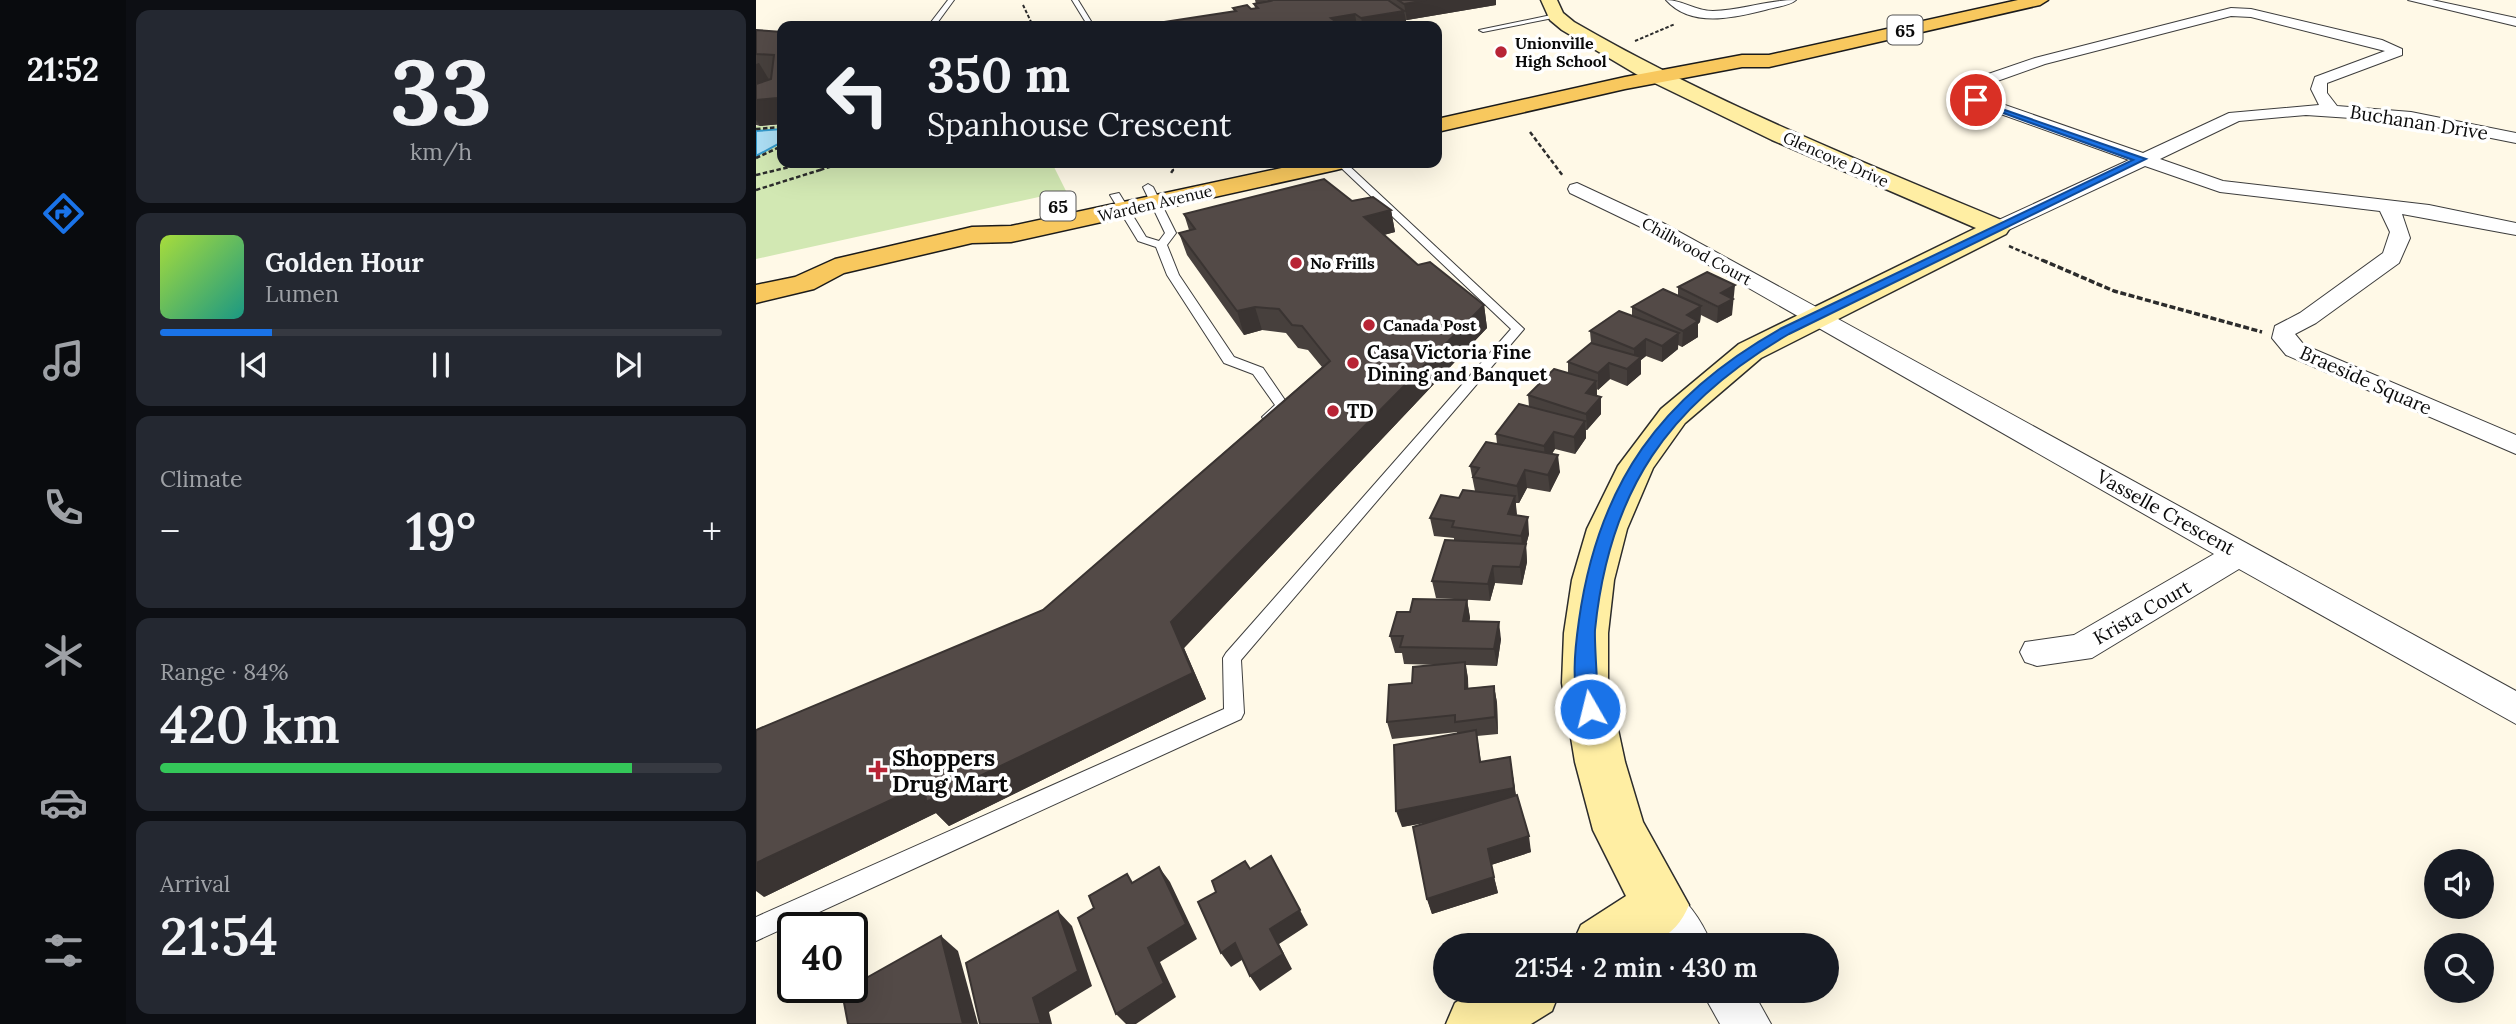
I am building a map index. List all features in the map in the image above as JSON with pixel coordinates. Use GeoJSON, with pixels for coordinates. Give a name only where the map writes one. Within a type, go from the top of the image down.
{"type":"FeatureCollection","features":[{"type":"Feature","properties":{"kind":"main road","name":"65"},"geometry":{"type":"LineString","coordinates":[[1442,125],[1668,82],[1759,69],[1769,61],[2040,0]]}},
{"type":"Feature","properties":{"kind":"main road","name":"65"},"geometry":{"type":"LineString","coordinates":[[1442,140],[1668,82]]}},
{"type":"Feature","properties":{"kind":"main road","name":"Warden Avenue"},"geometry":{"type":"LineString","coordinates":[[1152,195],[1246,168]]}},
{"type":"Feature","properties":{"kind":"main road","name":"Warden Avenue"},"geometry":{"type":"LineString","coordinates":[[756,294],[804,283],[835,267],[972,235],[1011,234],[1119,202],[1310,168]]}},
{"type":"Feature","properties":{"kind":"main road","name":"Warden Avenue"},"geometry":{"type":"LineString","coordinates":[[756,275],[803,265],[835,267]]}},
{"type":"Feature","properties":{"kind":"street"},"geometry":{"type":"LineString","coordinates":[[1672,0],[1679,8],[1694,13],[1725,12],[1790,0]]}},
{"type":"Feature","properties":{"kind":"street"},"geometry":{"type":"LineString","coordinates":[[2414,0],[2516,22]]}},
{"type":"Feature","properties":{"kind":"street","name":"Glencove Drive"},"geometry":{"type":"LineString","coordinates":[[1553,8],[1584,37],[1668,82],[2002,237]]}},
{"type":"Feature","properties":{"kind":"street"},"geometry":{"type":"LineString","coordinates":[[2331,109],[2321,98],[2317,87],[2320,80],[2397,52],[2382,44],[2238,12],[2040,61],[1965,87],[1963,91],[1976,100],[2141,159],[2195,178],[2247,191],[2386,206],[2462,217],[2516,229]]}},
{"type":"Feature","properties":{"kind":"street","name":"Buchanan Drive"},"geometry":{"type":"LineString","coordinates":[[1676,925],[1619,830],[1600,762],[1585,683],[1586,633],[1593,580],[1607,529],[1636,466],[1673,416],[1750,351],[1815,317],[2002,237],[2141,159],[2235,117],[2268,111],[2331,109],[2393,113],[2516,138]]}},
{"type":"Feature","properties":{"kind":"street","name":"Chillwood Court"},"geometry":{"type":"LineString","coordinates":[[1577,190],[1656,227],[1815,317]]}},
{"type":"Feature","properties":{"kind":"street","name":"Braeside Square"},"geometry":{"type":"LineString","coordinates":[[2386,206],[2399,221],[2399,249],[2391,258],[2308,318],[2283,331],[2284,338],[2295,350],[2516,445]]}},
{"type":"Feature","properties":{"kind":"street","name":"Vasselle Crescent"},"geometry":{"type":"LineString","coordinates":[[1815,317],[2516,709]]}},
{"type":"Feature","properties":{"kind":"street","name":"Krista Court"},"geometry":{"type":"LineString","coordinates":[[2037,652],[2080,648],[2241,553]]}},
{"type":"Feature","properties":{"kind":"street"},"geometry":{"type":"LineString","coordinates":[[1646,933],[1676,925]]}},
{"type":"Feature","properties":{"kind":"street"},"geometry":{"type":"LineString","coordinates":[[1476,1024],[1510,1003]]}},
{"type":"Feature","properties":{"kind":"street"},"geometry":{"type":"LineString","coordinates":[[1733,1003],[1748,1024]]}},
{"type":"Feature","properties":{"kind":"lane"},"geometry":{"type":"LineString","coordinates":[[935,21],[951,0]]}},
{"type":"Feature","properties":{"kind":"lane"},"geometry":{"type":"LineString","coordinates":[[1075,0],[1088,21]]}},
{"type":"Feature","properties":{"kind":"lane"},"geometry":{"type":"LineString","coordinates":[[1483,30],[1553,8]]}},
{"type":"Feature","properties":{"kind":"lane"},"geometry":{"type":"LineString","coordinates":[[756,929],[1234,713],[1232,658],[1518,329],[1344,168]]}},
{"type":"Feature","properties":{"kind":"lane"},"geometry":{"type":"LineString","coordinates":[[1152,195],[1171,233],[1161,245]]}},
{"type":"Feature","properties":{"kind":"lane"},"geometry":{"type":"LineString","coordinates":[[1119,202],[1142,239],[1161,245]]}},
{"type":"Feature","properties":{"kind":"lane"},"geometry":{"type":"LineString","coordinates":[[1161,245],[1173,275],[1229,360],[1258,372],[1282,406],[1256,430]]}},
{"type":"Feature","properties":{"kind":"path"},"geometry":{"type":"LineString","coordinates":[[1023,5],[1031,21]]}},
{"type":"Feature","properties":{"kind":"path"},"geometry":{"type":"LineString","coordinates":[[1626,44],[1694,13]]}},
{"type":"Feature","properties":{"kind":"path"},"geometry":{"type":"LineString","coordinates":[[756,129],[777,127]]}},
{"type":"Feature","properties":{"kind":"path"},"geometry":{"type":"LineString","coordinates":[[1530,132],[1565,179],[1577,190]]}},
{"type":"Feature","properties":{"kind":"path"},"geometry":{"type":"LineString","coordinates":[[756,158],[777,148]]}},
{"type":"Feature","properties":{"kind":"path"},"geometry":{"type":"LineString","coordinates":[[756,175],[785,168]]}},
{"type":"Feature","properties":{"kind":"path"},"geometry":{"type":"LineString","coordinates":[[756,190],[826,168]]}},
{"type":"Feature","properties":{"kind":"path"},"geometry":{"type":"LineString","coordinates":[[2002,237],[2114,291],[2284,338]]}},
{"type":"Feature","properties":{"kind":"green space"},"geometry":{"type":"Polygon","coordinates":[[[777,125],[777,168],[1054,168],[1066,191],[756,259],[756,126],[777,125]]]}},
{"type":"Feature","properties":{"kind":"water"},"geometry":{"type":"Polygon","coordinates":[[[777,129],[777,145],[756,156],[756,131],[777,129]]]}},
{"type":"Feature","properties":{"kind":"building"},"geometry":{"type":"Polygon","coordinates":[[[1268,0],[1388,0],[1404,11],[1361,18],[1355,14],[1331,18],[1335,21],[1171,21],[1236,11],[1233,8],[1247,5],[1251,9],[1258,8],[1254,4],[1270,1],[1268,0]]]}},
{"type":"Feature","properties":{"kind":"building"},"geometry":{"type":"Polygon","coordinates":[[[1398,0],[1426,0],[1404,4],[1398,0]]]}},
{"type":"Feature","properties":{"kind":"building"},"geometry":{"type":"Polygon","coordinates":[[[756,30],[777,32],[777,98],[756,100],[756,84],[771,79],[774,55],[756,54],[756,30]]]}},
{"type":"Feature","properties":{"kind":"building"},"geometry":{"type":"Polygon","coordinates":[[[1324,179],[1352,201],[1373,197],[1391,210],[1364,217],[1418,265],[1430,262],[1484,305],[1171,622],[1193,673],[926,802],[925,784],[756,863],[756,730],[1043,610],[1330,361],[1302,326],[1292,325],[1279,309],[1255,307],[1237,311],[1179,233],[1195,229],[1184,214],[1324,179]]]}},
{"type":"Feature","properties":{"kind":"building"},"geometry":{"type":"Polygon","coordinates":[[[1707,272],[1735,285],[1721,293],[1733,299],[1718,307],[1678,287],[1707,272]]]}},
{"type":"Feature","properties":{"kind":"building"},"geometry":{"type":"Polygon","coordinates":[[[1663,289],[1701,306],[1687,315],[1698,321],[1683,331],[1632,307],[1663,289]]]}},
{"type":"Feature","properties":{"kind":"building"},"geometry":{"type":"Polygon","coordinates":[[[1619,311],[1679,333],[1662,346],[1646,339],[1634,349],[1590,331],[1619,311]]]}},
{"type":"Feature","properties":{"kind":"building"},"geometry":{"type":"Polygon","coordinates":[[[1591,343],[1641,357],[1627,369],[1609,363],[1598,373],[1568,362],[1591,343]]]}},
{"type":"Feature","properties":{"kind":"building"},"geometry":{"type":"Polygon","coordinates":[[[1554,369],[1596,381],[1586,393],[1601,397],[1586,414],[1528,395],[1554,369]]]}},
{"type":"Feature","properties":{"kind":"building"},"geometry":{"type":"Polygon","coordinates":[[[1519,404],[1585,421],[1574,437],[1554,432],[1544,446],[1496,434],[1519,404]]]}},
{"type":"Feature","properties":{"kind":"building"},"geometry":{"type":"Polygon","coordinates":[[[1486,442],[1558,455],[1548,475],[1525,470],[1517,486],[1473,477],[1479,468],[1470,466],[1486,442]]]}},
{"type":"Feature","properties":{"kind":"building"},"geometry":{"type":"Polygon","coordinates":[[[1463,490],[1515,496],[1508,514],[1528,517],[1521,536],[1452,527],[1454,521],[1430,518],[1441,495],[1459,498],[1463,490]]]}},
{"type":"Feature","properties":{"kind":"building"},"geometry":{"type":"Polygon","coordinates":[[[1445,540],[1526,544],[1520,567],[1493,566],[1488,584],[1432,581],[1445,540]]]}},
{"type":"Feature","properties":{"kind":"building"},"geometry":{"type":"Polygon","coordinates":[[[1413,599],[1467,600],[1463,621],[1499,622],[1494,649],[1400,647],[1403,636],[1390,636],[1397,612],[1410,612],[1413,599]]]}},
{"type":"Feature","properties":{"kind":"building"},"geometry":{"type":"Polygon","coordinates":[[[1465,662],[1465,689],[1494,686],[1495,717],[1455,722],[1455,715],[1387,722],[1389,685],[1412,683],[1413,667],[1465,662]]]}},
{"type":"Feature","properties":{"kind":"building"},"geometry":{"type":"Polygon","coordinates":[[[1476,730],[1480,762],[1510,757],[1514,788],[1396,811],[1394,745],[1476,730]]]}},
{"type":"Feature","properties":{"kind":"building"},"geometry":{"type":"Polygon","coordinates":[[[1517,795],[1529,836],[1488,849],[1494,877],[1427,899],[1413,827],[1517,795]]]}},
{"type":"Feature","properties":{"kind":"building"},"geometry":{"type":"Polygon","coordinates":[[[1271,856],[1300,910],[1270,929],[1283,954],[1250,976],[1235,943],[1221,953],[1198,902],[1216,892],[1212,881],[1245,861],[1250,869],[1271,856]]]}},
{"type":"Feature","properties":{"kind":"building"},"geometry":{"type":"Polygon","coordinates":[[[1159,867],[1186,924],[1148,948],[1164,983],[1116,1014],[1078,918],[1094,908],[1089,896],[1127,874],[1132,883],[1159,867]]]}},
{"type":"Feature","properties":{"kind":"building"},"geometry":{"type":"Polygon","coordinates":[[[1058,911],[1078,971],[1033,998],[1041,1024],[980,1024],[966,963],[1058,911]]]}},
{"type":"Feature","properties":{"kind":"building"},"geometry":{"type":"Polygon","coordinates":[[[941,936],[963,1024],[848,1024],[844,1003],[868,1003],[868,977],[941,936]]]}},
{"type":"Feature","properties":{"kind":"place","name":"Unionville High School"},"geometry":{"type":"Point","coordinates":[1501,52]}},
{"type":"Feature","properties":{"kind":"place","name":"No Frills"},"geometry":{"type":"Point","coordinates":[1296,263]}},
{"type":"Feature","properties":{"kind":"place","name":"Canada Post"},"geometry":{"type":"Point","coordinates":[1369,325]}},
{"type":"Feature","properties":{"kind":"place","name":"Casa Victoria Fine Dining and Banquet"},"geometry":{"type":"Point","coordinates":[1353,363]}},
{"type":"Feature","properties":{"kind":"place","name":"TD"},"geometry":{"type":"Point","coordinates":[1333,411]}},
{"type":"Feature","properties":{"kind":"place","name":"Shoppers Drug Mart"},"geometry":{"type":"Point","coordinates":[878,770]}},
{"type":"Feature","properties":{"kind":"route"},"geometry":{"type":"LineString","coordinates":[[1590,709],[1585,683],[1586,633],[1593,580],[1607,529],[1636,466],[1673,416],[1750,351],[1784,331],[2141,159],[1976,100]]}}]}
